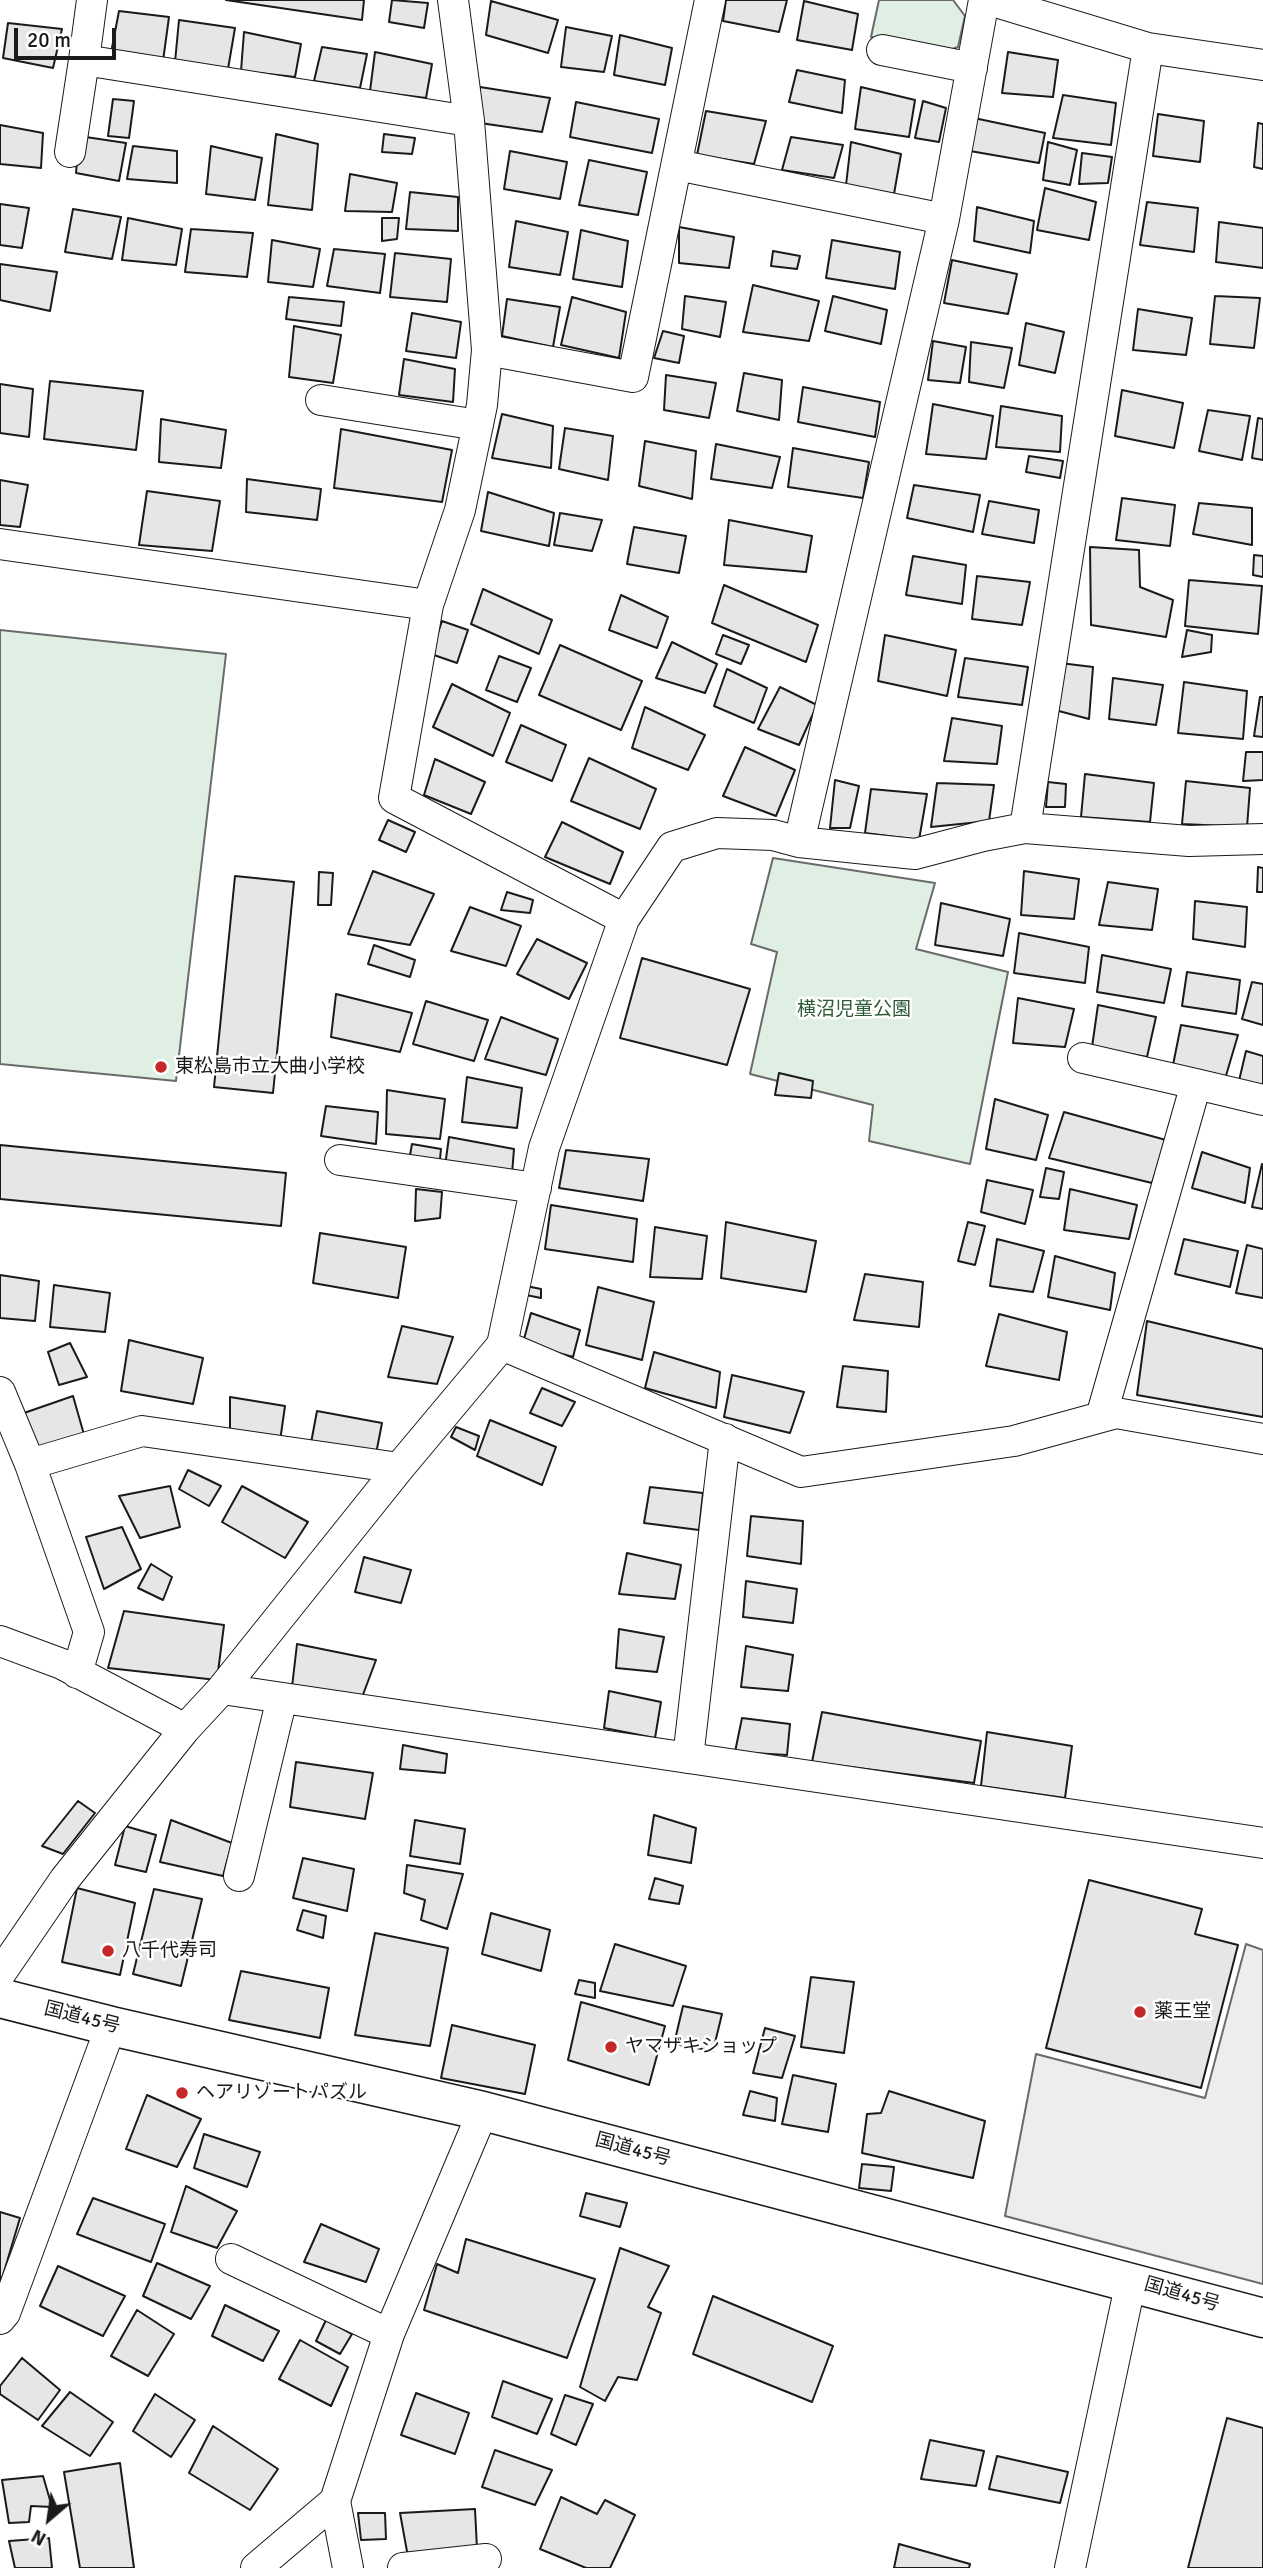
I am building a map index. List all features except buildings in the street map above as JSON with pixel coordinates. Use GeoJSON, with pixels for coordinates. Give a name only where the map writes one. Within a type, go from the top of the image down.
{"type":"FeatureCollection","features":[{"type":"Feature","properties":{"kind":"highway","name":"国道45号"},"geometry":{"type":"LineString","coordinates":[[0,1998],[483,2111],[1263,2318]]}},
{"type":"Feature","properties":{"kind":"street"},"geometry":{"type":"LineString","coordinates":[[70,152],[92,0]]}},
{"type":"Feature","properties":{"kind":"street"},"geometry":{"type":"LineString","coordinates":[[453,0],[469,121],[488,350],[478,425],[460,510],[428,605],[394,798],[624,919]]}},
{"type":"Feature","properties":{"kind":"street"},"geometry":{"type":"LineString","coordinates":[[488,350],[633,377],[710,0]]}},
{"type":"Feature","properties":{"kind":"street"},"geometry":{"type":"LineString","coordinates":[[799,842],[944,219],[987,0],[1148,48],[1263,65]]}},
{"type":"Feature","properties":{"kind":"street"},"geometry":{"type":"LineString","coordinates":[[1025,828],[1148,48]]}},
{"type":"Feature","properties":{"kind":"street"},"geometry":{"type":"LineString","coordinates":[[882,50],[972,68]]}},
{"type":"Feature","properties":{"kind":"street"},"geometry":{"type":"LineString","coordinates":[[84,60],[469,121]]}},
{"type":"Feature","properties":{"kind":"street"},"geometry":{"type":"LineString","coordinates":[[677,165],[944,219]]}},
{"type":"Feature","properties":{"kind":"street"},"geometry":{"type":"LineString","coordinates":[[321,400],[478,425]]}},
{"type":"Feature","properties":{"kind":"street"},"geometry":{"type":"LineString","coordinates":[[0,544],[428,605]]}},
{"type":"Feature","properties":{"kind":"street"},"geometry":{"type":"LineString","coordinates":[[0,1974],[65,1879],[185,1729],[222,1689],[399,1468],[502,1345],[544,1148],[624,919],[672,847],[718,833],[774,835],[799,842],[915,854],[1025,828],[1189,841],[1263,839]]}},
{"type":"Feature","properties":{"kind":"street"},"geometry":{"type":"LineString","coordinates":[[1083,1058],[1263,1100]]}},
{"type":"Feature","properties":{"kind":"street"},"geometry":{"type":"LineString","coordinates":[[1101,1417],[1196,1084]]}},
{"type":"Feature","properties":{"kind":"street"},"geometry":{"type":"LineString","coordinates":[[340,1160],[536,1188]]}},
{"type":"Feature","properties":{"kind":"street"},"geometry":{"type":"LineString","coordinates":[[502,1345],[801,1472],[1014,1441],[1116,1413],[1263,1439]]}},
{"type":"Feature","properties":{"kind":"street"},"geometry":{"type":"LineString","coordinates":[[0,1392],[30,1464],[89,1632],[77,1672]]}},
{"type":"Feature","properties":{"kind":"street"},"geometry":{"type":"LineString","coordinates":[[30,1464],[142,1431],[399,1468]]}},
{"type":"Feature","properties":{"kind":"street"},"geometry":{"type":"LineString","coordinates":[[688,1758],[724,1439]]}},
{"type":"Feature","properties":{"kind":"street"},"geometry":{"type":"LineString","coordinates":[[0,1641],[62,1664],[185,1729]]}},
{"type":"Feature","properties":{"kind":"street"},"geometry":{"type":"LineString","coordinates":[[222,1689],[1263,1843]]}},
{"type":"Feature","properties":{"kind":"street"},"geometry":{"type":"LineString","coordinates":[[239,1876],[282,1698]]}},
{"type":"Feature","properties":{"kind":"street"},"geometry":{"type":"LineString","coordinates":[[0,2319],[5,2313],[111,2026]]}},
{"type":"Feature","properties":{"kind":"street"},"geometry":{"type":"LineString","coordinates":[[348,2568],[335,2501],[388,2334],[483,2111]]}},
{"type":"Feature","properties":{"kind":"street"},"geometry":{"type":"LineString","coordinates":[[231,2259],[388,2334]]}},
{"type":"Feature","properties":{"kind":"street"},"geometry":{"type":"LineString","coordinates":[[1070,2568],[1131,2281]]}},
{"type":"Feature","properties":{"kind":"street"},"geometry":{"type":"LineString","coordinates":[[256,2568],[335,2501]]}},
{"type":"Feature","properties":{"kind":"street"},"geometry":{"type":"LineString","coordinates":[[403,2568],[486,2559]]}},
{"type":"Feature","properties":{"kind":"green space"},"geometry":{"type":"Polygon","coordinates":[[[879,0],[953,0],[965,16],[958,47],[944,52],[871,37],[879,0]]]}},
{"type":"Feature","properties":{"kind":"green space"},"geometry":{"type":"Polygon","coordinates":[[[0,630],[226,654],[176,1081],[0,1064],[0,630]]]}},
{"type":"Feature","properties":{"kind":"green space","name":"横沼児童公園"},"geometry":{"type":"Polygon","coordinates":[[[773,858],[935,883],[916,949],[1008,972],[970,1164],[869,1141],[873,1105],[750,1074],[777,952],[751,944],[773,858]]]}},
{"type":"Feature","properties":{"kind":"shaded area"},"geometry":{"type":"Polygon","coordinates":[[[1246,1944],[1263,1950],[1263,2284],[1005,2216],[1036,2054],[1205,2098],[1246,1944]]]}},
{"type":"Feature","properties":{"kind":"place","name":"東松島市立大曲小学校"},"geometry":{"type":"Point","coordinates":[161,1067]}},
{"type":"Feature","properties":{"kind":"place","name":"八千代寿司"},"geometry":{"type":"Point","coordinates":[108,1951]}},
{"type":"Feature","properties":{"kind":"place","name":"薬王堂"},"geometry":{"type":"Point","coordinates":[1140,2012]}},
{"type":"Feature","properties":{"kind":"place","name":"ヤマザキショップ"},"geometry":{"type":"Point","coordinates":[611,2047]}},
{"type":"Feature","properties":{"kind":"place","name":"ヘアリゾートパズル"},"geometry":{"type":"Point","coordinates":[182,2093]}}]}
